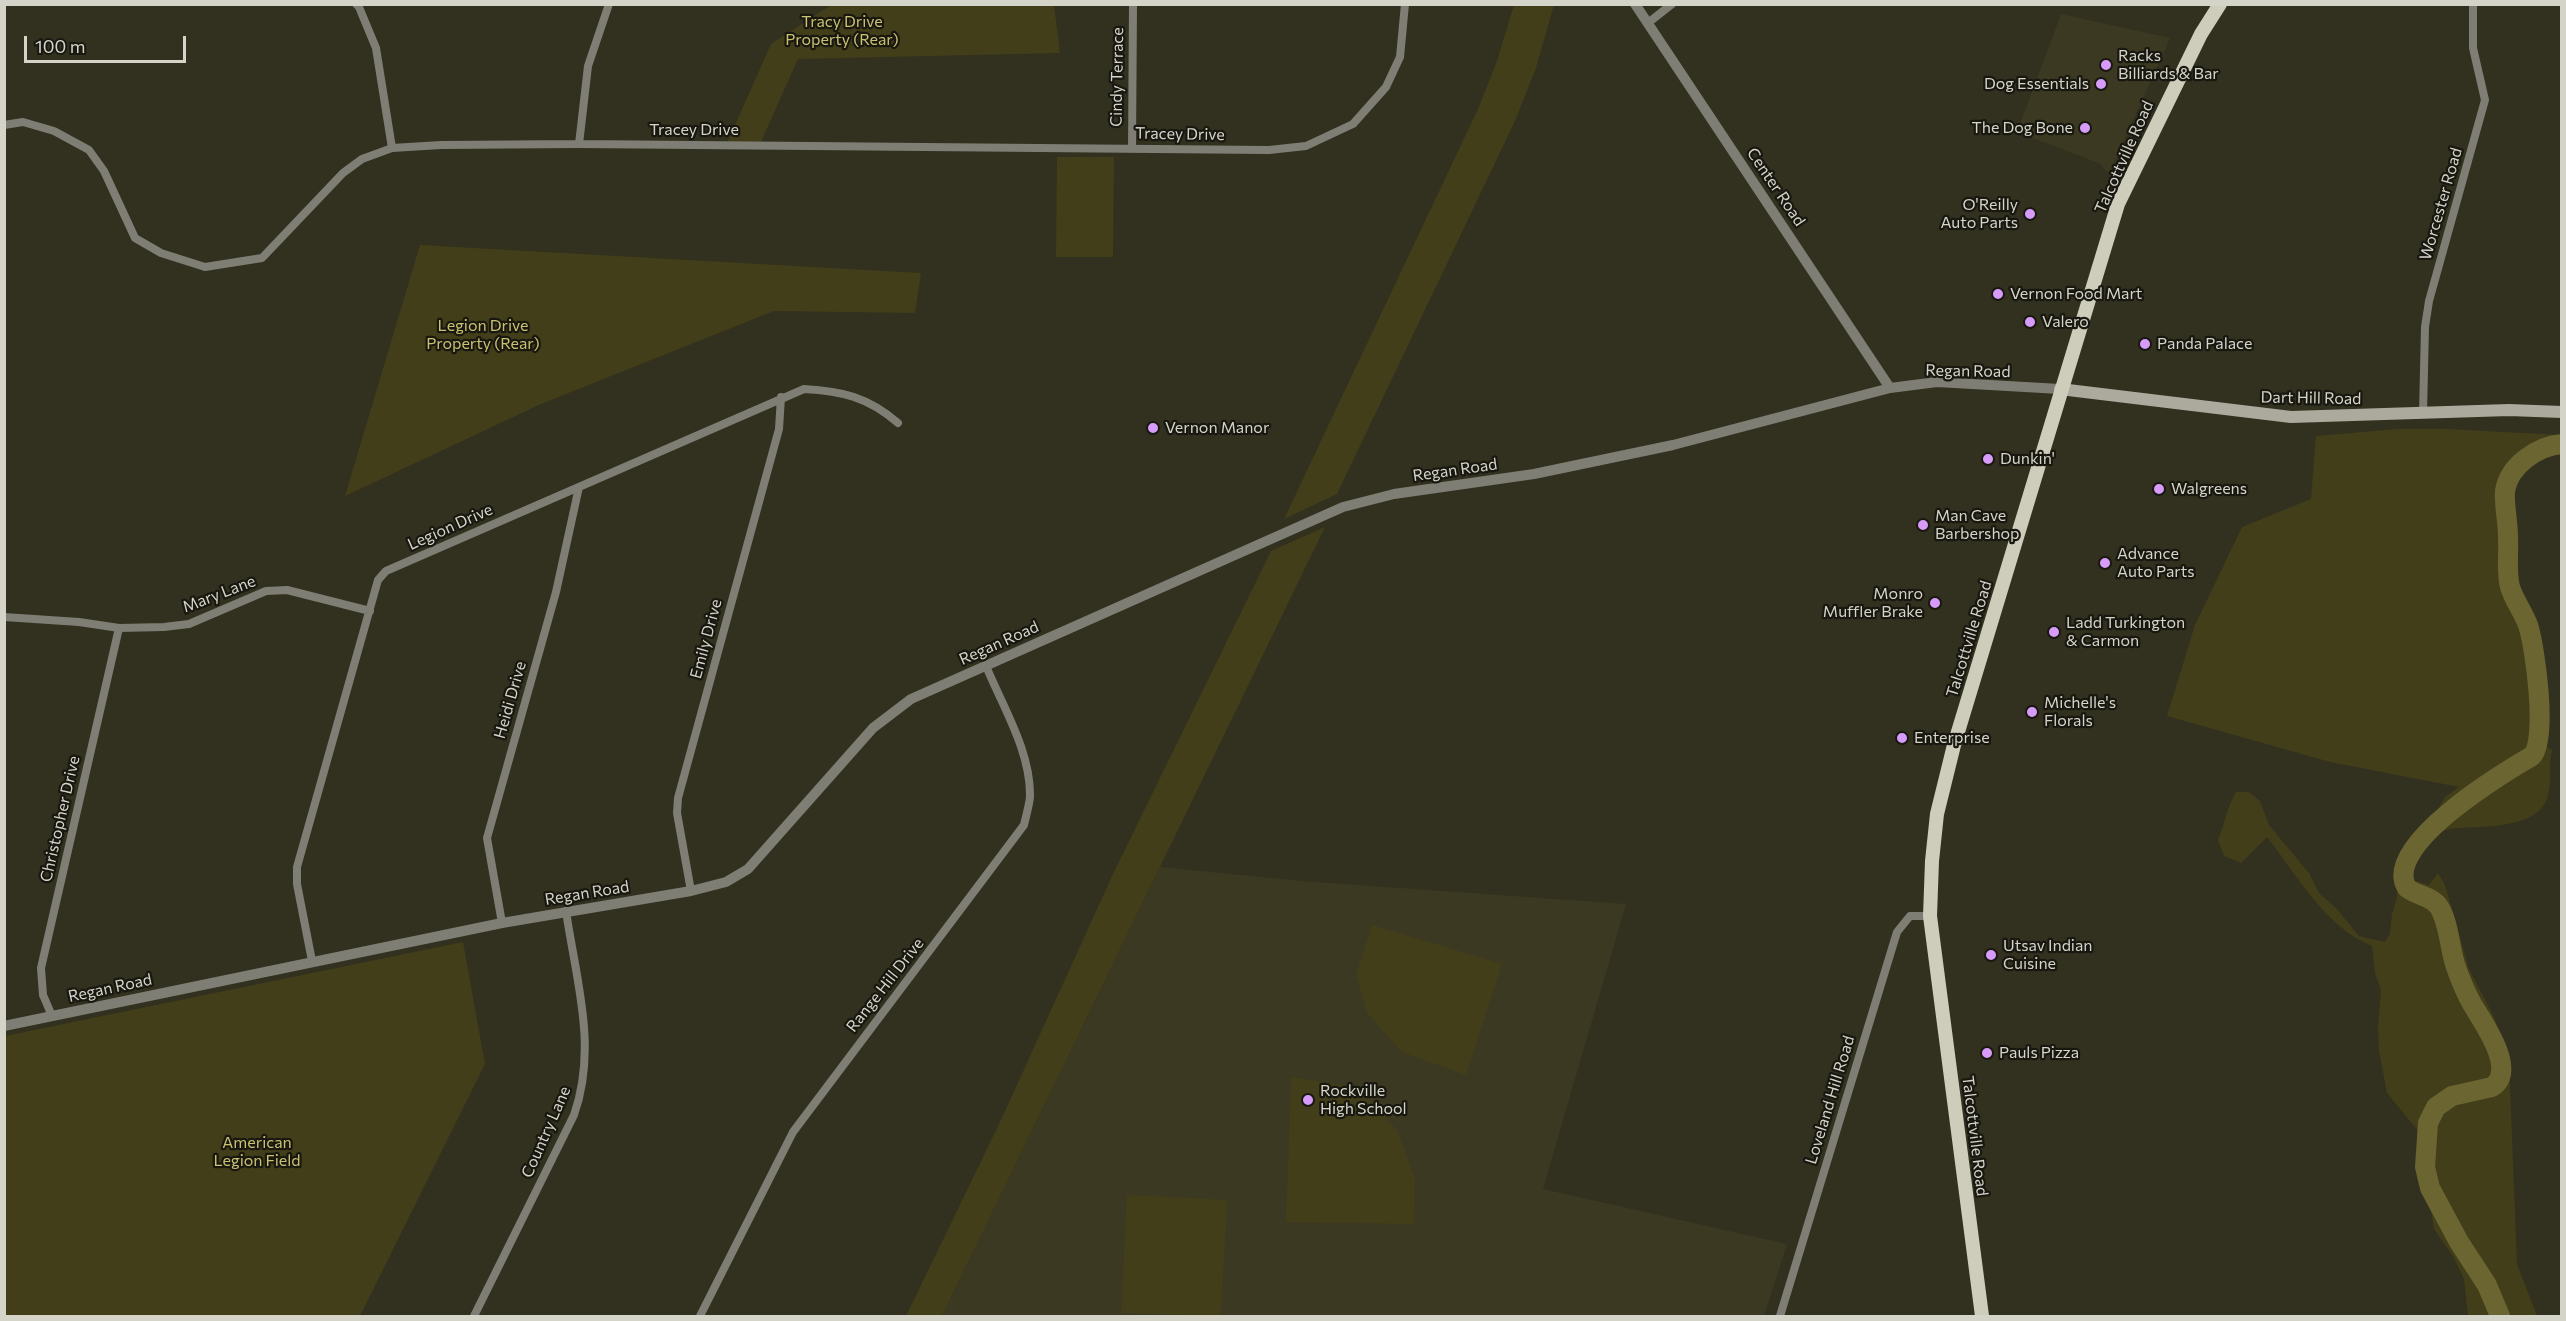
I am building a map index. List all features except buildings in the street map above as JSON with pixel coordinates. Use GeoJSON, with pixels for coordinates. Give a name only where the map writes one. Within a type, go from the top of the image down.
{"type":"FeatureCollection","features":[{"type":"Feature","properties":{"kind":"main road","name":"Talcottville Road"},"geometry":{"type":"LineString","coordinates":[[1982,1317],[1930,916],[1937,814],[2060,389],[2118,204],[2201,33],[2220,4]]}},
{"type":"Feature","properties":{"kind":"main road","name":"Dart Hill Road"},"geometry":{"type":"LineString","coordinates":[[2060,389],[2291,417],[2509,410],[2562,412]]}},
{"type":"Feature","properties":{"kind":"street"},"geometry":{"type":"LineString","coordinates":[[579,144],[588,66],[609,4]]}},
{"type":"Feature","properties":{"kind":"street","name":"Cindy Terrace"},"geometry":{"type":"LineString","coordinates":[[1131,149],[1133,4]]}},
{"type":"Feature","properties":{"kind":"street","name":"Tracey Drive"},"geometry":{"type":"LineString","coordinates":[[4,125],[23,122],[54,131],[89,150],[104,171],[135,238],[161,253],[204,267],[262,258],[343,173],[362,159],[392,148],[441,145],[579,144],[1269,150],[1306,146],[1353,124],[1386,87],[1400,57],[1405,4]]}},
{"type":"Feature","properties":{"kind":"street","name":"Center Road"},"geometry":{"type":"LineString","coordinates":[[1635,4],[1890,388]]}},
{"type":"Feature","properties":{"kind":"street"},"geometry":{"type":"LineString","coordinates":[[1648,23],[1672,4]]}},
{"type":"Feature","properties":{"kind":"street","name":"Worcester Road"},"geometry":{"type":"LineString","coordinates":[[2423,413],[2425,327],[2429,301],[2485,100],[2473,48],[2473,4]]}},
{"type":"Feature","properties":{"kind":"street"},"geometry":{"type":"LineString","coordinates":[[359,5],[376,48],[392,148]]}},
{"type":"Feature","properties":{"kind":"street","name":"Regan Road"},"geometry":{"type":"LineString","coordinates":[[4,1026],[502,922],[691,891],[726,882],[748,869],[873,728],[887,715],[911,699],[1343,507],[1394,494],[1534,474],[1673,445],[1890,388],[1937,382],[2060,389]]}},
{"type":"Feature","properties":{"kind":"street","name":"Legion Drive"},"geometry":{"type":"LineString","coordinates":[[312,961],[297,884],[297,867],[378,580],[386,571],[781,397],[804,389],[837,391],[880,407],[898,423]]}},
{"type":"Feature","properties":{"kind":"street","name":"Emily Drive"},"geometry":{"type":"LineString","coordinates":[[691,891],[677,813],[678,798],[779,429],[781,397]]}},
{"type":"Feature","properties":{"kind":"street","name":"Heidi Drive"},"geometry":{"type":"LineString","coordinates":[[502,922],[487,838],[556,592],[579,487]]}},
{"type":"Feature","properties":{"kind":"street","name":"Mary Lane"},"geometry":{"type":"LineString","coordinates":[[4,617],[79,622],[119,628],[165,627],[189,624],[266,591],[287,590],[370,611]]}},
{"type":"Feature","properties":{"kind":"street","name":"Christopher Drive"},"geometry":{"type":"LineString","coordinates":[[52,1016],[43,995],[41,968],[119,628]]}},
{"type":"Feature","properties":{"kind":"street","name":"Range Hill Drive"},"geometry":{"type":"LineString","coordinates":[[700,1317],[793,1132],[1024,825],[1030,798],[1028,769],[1017,737],[986,666]]}},
{"type":"Feature","properties":{"kind":"street","name":"Country Lane"},"geometry":{"type":"LineString","coordinates":[[474,1317],[574,1115],[581,1094],[586,1050],[583,1012],[566,911]]}},
{"type":"Feature","properties":{"kind":"street","name":"Loveland Hill Road"},"geometry":{"type":"LineString","coordinates":[[1780,1317],[1897,932],[1910,916],[1930,916]]}},
{"type":"Feature","properties":{"kind":"shaded area"},"geometry":{"type":"Polygon","coordinates":[[[2061,14],[2170,38],[2110,172],[2105,170],[2101,164],[2017,132],[2061,14]]]}},
{"type":"Feature","properties":{"kind":"shaded area","name":"Rockville High School"},"geometry":{"type":"Polygon","coordinates":[[[1160,867],[1302,881],[1626,904],[1543,1189],[1787,1244],[1764,1316],[942,1316],[1160,867]]]}},
{"type":"Feature","properties":{"kind":"green space","name":"Tracy Drive Property (Rear)"},"geometry":{"type":"Polygon","coordinates":[[[831,5],[1054,5],[1060,53],[798,59],[760,144],[727,143],[771,44],[831,5]]]}},
{"type":"Feature","properties":{"kind":"green space"},"geometry":{"type":"Polygon","coordinates":[[[1514,5],[1554,5],[1536,68],[1515,121],[1337,494],[1284,519],[1478,109],[1497,61],[1514,5]]]}},
{"type":"Feature","properties":{"kind":"green space"},"geometry":{"type":"Polygon","coordinates":[[[1057,157],[1114,157],[1113,257],[1056,257],[1057,157]]]}},
{"type":"Feature","properties":{"kind":"green space","name":"Legion Drive Property (Rear)"},"geometry":{"type":"Polygon","coordinates":[[[420,245],[921,273],[915,313],[774,311],[541,404],[345,496],[420,245]]]}},
{"type":"Feature","properties":{"kind":"green space"},"geometry":{"type":"Polygon","coordinates":[[[2398,429],[2448,429],[2561,435],[2561,444],[2544,447],[2534,452],[2510,477],[2505,493],[2509,581],[2531,637],[2539,701],[2538,741],[2552,750],[2548,795],[2543,806],[2535,814],[2523,820],[2510,824],[2452,829],[2432,834],[2411,867],[2412,880],[2429,885],[2438,873],[2445,885],[2469,969],[2494,1017],[2509,1060],[2517,1264],[2537,1316],[2468,1316],[2464,1279],[2454,1258],[2434,1229],[2418,1131],[2387,1093],[2379,1050],[2381,990],[2375,973],[2372,946],[2355,937],[2326,913],[2267,837],[2241,863],[2224,856],[2218,840],[2236,792],[2249,792],[2260,801],[2269,825],[2309,873],[2319,893],[2337,909],[2359,936],[2385,942],[2390,934],[2397,897],[2397,869],[2405,852],[2423,826],[2435,815],[2445,797],[2459,787],[2330,762],[2167,716],[2195,625],[2242,527],[2311,499],[2316,436],[2398,429]]]}},
{"type":"Feature","properties":{"kind":"green space"},"geometry":{"type":"Polygon","coordinates":[[[1325,527],[942,1316],[906,1316],[1000,1122],[1113,874],[1271,551],[1325,527]]]}},
{"type":"Feature","properties":{"kind":"green space"},"geometry":{"type":"Polygon","coordinates":[[[1372,925],[1502,964],[1466,1075],[1402,1052],[1367,1013],[1356,975],[1372,925]]]}},
{"type":"Feature","properties":{"kind":"green space","name":"American Legion Field"},"geometry":{"type":"Polygon","coordinates":[[[463,942],[485,1064],[360,1316],[5,1316],[5,1036],[463,942]]]}},
{"type":"Feature","properties":{"kind":"green space"},"geometry":{"type":"Polygon","coordinates":[[[1291,1077],[1361,1088],[1398,1132],[1415,1179],[1414,1224],[1286,1222],[1291,1077]]]}},
{"type":"Feature","properties":{"kind":"green space"},"geometry":{"type":"Polygon","coordinates":[[[1127,1195],[1227,1200],[1221,1316],[1121,1313],[1127,1195]]]}},
{"type":"Feature","properties":{"kind":"waterway"},"geometry":{"type":"LineString","coordinates":[[2500,1316],[2487,1285],[2459,1242],[2430,1188],[2425,1167],[2428,1123],[2436,1107],[2452,1096],[2492,1087],[2499,1079],[2500,1058],[2496,1045],[2460,978],[2443,914],[2436,903],[2407,888],[2404,871],[2411,852],[2427,832],[2473,794],[2532,756],[2537,747],[2540,713],[2537,671],[2528,625],[2509,581],[2505,491],[2512,473],[2526,458],[2544,449],[2562,444]]}},
{"type":"Feature","properties":{"kind":"place","name":"Racks Billiards & Bar"},"geometry":{"type":"Point","coordinates":[2106,65]}},
{"type":"Feature","properties":{"kind":"place","name":"Dog Essentials"},"geometry":{"type":"Point","coordinates":[2101,84]}},
{"type":"Feature","properties":{"kind":"place","name":"The Dog Bone"},"geometry":{"type":"Point","coordinates":[2085,128]}},
{"type":"Feature","properties":{"kind":"place","name":"O'Reilly Auto Parts"},"geometry":{"type":"Point","coordinates":[2030,214]}},
{"type":"Feature","properties":{"kind":"place","name":"Vernon Food Mart"},"geometry":{"type":"Point","coordinates":[1998,294]}},
{"type":"Feature","properties":{"kind":"place","name":"Valero"},"geometry":{"type":"Point","coordinates":[2030,322]}},
{"type":"Feature","properties":{"kind":"place","name":"Panda Palace"},"geometry":{"type":"Point","coordinates":[2145,344]}},
{"type":"Feature","properties":{"kind":"place","name":"Vernon Manor"},"geometry":{"type":"Point","coordinates":[1153,428]}},
{"type":"Feature","properties":{"kind":"place","name":"Dunkin'"},"geometry":{"type":"Point","coordinates":[1988,459]}},
{"type":"Feature","properties":{"kind":"place","name":"Walgreens"},"geometry":{"type":"Point","coordinates":[2159,489]}},
{"type":"Feature","properties":{"kind":"place","name":"Man Cave Barbershop"},"geometry":{"type":"Point","coordinates":[1923,525]}},
{"type":"Feature","properties":{"kind":"place","name":"Advance Auto Parts"},"geometry":{"type":"Point","coordinates":[2105,563]}},
{"type":"Feature","properties":{"kind":"place","name":"Monro Muffler Brake"},"geometry":{"type":"Point","coordinates":[1935,603]}},
{"type":"Feature","properties":{"kind":"place","name":"Ladd Turkington & Carmon"},"geometry":{"type":"Point","coordinates":[2054,632]}},
{"type":"Feature","properties":{"kind":"place","name":"Michelle's Florals"},"geometry":{"type":"Point","coordinates":[2032,712]}},
{"type":"Feature","properties":{"kind":"place","name":"Enterprise"},"geometry":{"type":"Point","coordinates":[1902,738]}},
{"type":"Feature","properties":{"kind":"place","name":"Utsav Indian Cuisine"},"geometry":{"type":"Point","coordinates":[1991,955]}},
{"type":"Feature","properties":{"kind":"place","name":"Pauls Pizza"},"geometry":{"type":"Point","coordinates":[1987,1053]}},
{"type":"Feature","properties":{"kind":"place","name":"Rockville High School"},"geometry":{"type":"Point","coordinates":[1308,1100]}}]}
